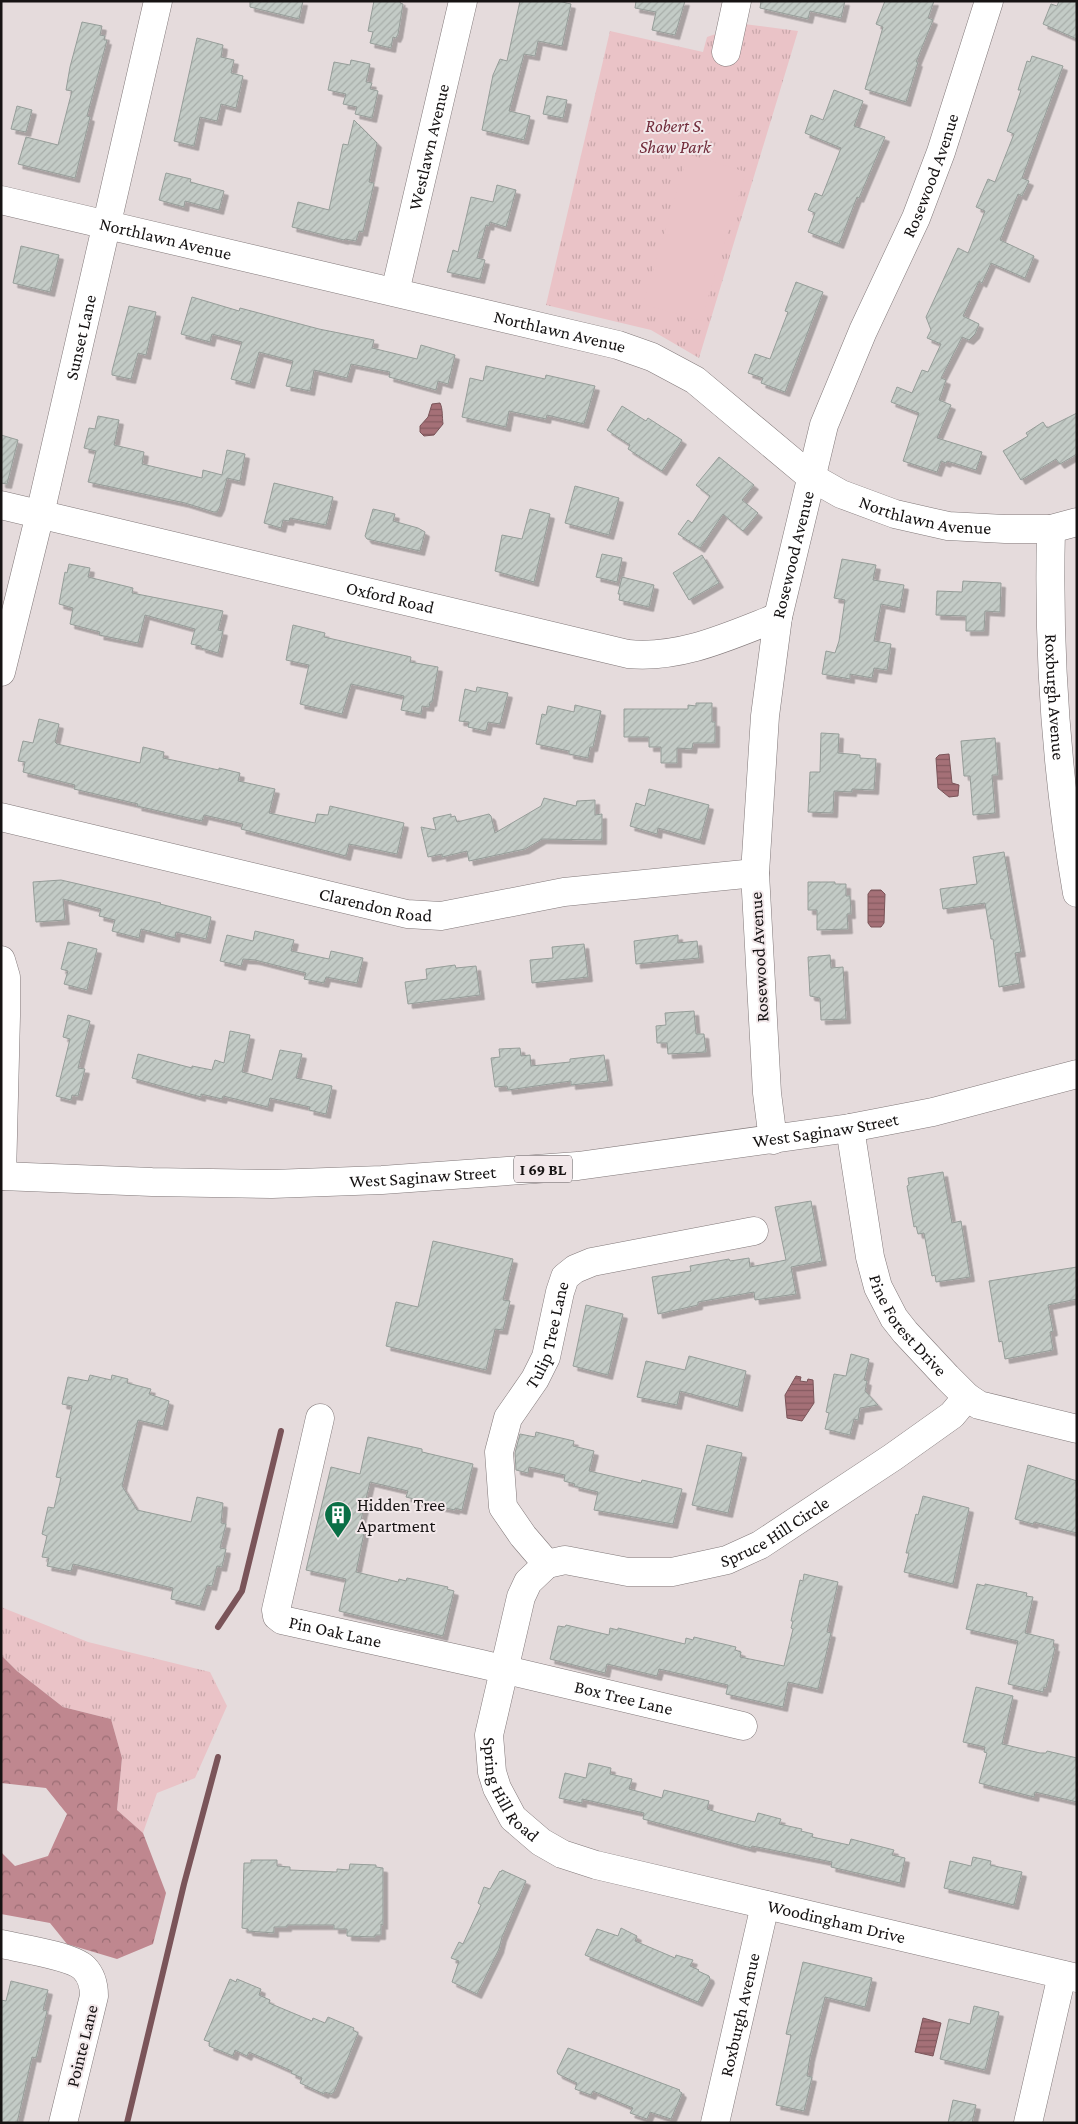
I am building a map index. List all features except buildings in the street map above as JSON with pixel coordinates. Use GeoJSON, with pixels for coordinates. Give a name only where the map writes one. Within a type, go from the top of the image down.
{"type":"FeatureCollection","features":[{"type":"Feature","properties":{"kind":"street","name":"Sunset Lane"},"geometry":{"type":"LineString","coordinates":[[1,672],[40,514],[158,1]]}},
{"type":"Feature","properties":{"kind":"street","name":"Westlawn Avenue"},"geometry":{"type":"LineString","coordinates":[[395,292],[463,1]]}},
{"type":"Feature","properties":{"kind":"street"},"geometry":{"type":"LineString","coordinates":[[726,52],[737,1]]}},
{"type":"Feature","properties":{"kind":"street","name":"Rosewood Avenue"},"geometry":{"type":"LineString","coordinates":[[773,1140],[767,1093],[755,872],[765,716],[778,617],[824,425],[862,331],[916,218],[938,161],[989,1]]}},
{"type":"Feature","properties":{"kind":"street","name":"Northlawn Avenue"},"geometry":{"type":"LineString","coordinates":[[1,200],[105,226],[618,344],[652,357],[695,380],[811,477],[841,494],[895,514],[939,524],[1005,529],[1050,529],[1077,522]]}},
{"type":"Feature","properties":{"kind":"street","name":"Oxford Road"},"geometry":{"type":"LineString","coordinates":[[1,505],[628,654],[650,656],[679,652],[713,642],[778,617]]}},
{"type":"Feature","properties":{"kind":"street","name":"Roxburgh Avenue"},"geometry":{"type":"LineString","coordinates":[[1050,529],[1052,670],[1068,841],[1077,893]]}},
{"type":"Feature","properties":{"kind":"street","name":"Clarendon Road"},"geometry":{"type":"LineString","coordinates":[[1,816],[407,914],[441,916],[564,892],[755,872]]}},
{"type":"Feature","properties":{"kind":"street"},"geometry":{"type":"LineString","coordinates":[[1,960],[6,977],[2,1176]]}},
{"type":"Feature","properties":{"kind":"street","name":"West Saginaw Street"},"geometry":{"type":"LineString","coordinates":[[2,1176],[162,1183],[272,1184],[382,1180],[578,1166],[850,1128],[933,1112],[1077,1074]]}},
{"type":"Feature","properties":{"kind":"street","name":"Pine Forest Drive"},"geometry":{"type":"LineString","coordinates":[[850,1128],[870,1256],[878,1287],[894,1318],[967,1398],[979,1405],[993,1409],[1077,1429]]}},
{"type":"Feature","properties":{"kind":"street","name":"Tulip Tree Lane"},"geometry":{"type":"LineString","coordinates":[[547,1564],[523,1536],[503,1507],[499,1452],[508,1418],[535,1379],[546,1357],[565,1277],[575,1269],[592,1262],[754,1232]]}},
{"type":"Feature","properties":{"kind":"street","name":"Spruce Hill Circle"},"geometry":{"type":"LineString","coordinates":[[547,1564],[565,1560],[628,1572],[672,1572],[727,1560],[760,1545],[829,1501],[952,1415],[967,1398]]}},
{"type":"Feature","properties":{"kind":"street","name":"Pin Oak Lane"},"geometry":{"type":"LineString","coordinates":[[320,1418],[276,1610],[277,1616],[282,1620],[504,1669]]}},
{"type":"Feature","properties":{"kind":"street","name":"Spring Hill Road"},"geometry":{"type":"LineString","coordinates":[[547,1564],[528,1582],[521,1597],[489,1735],[492,1772],[497,1788],[513,1818],[541,1842],[562,1854],[596,1865]]}},
{"type":"Feature","properties":{"kind":"street","name":"Box Tree Lane"},"geometry":{"type":"LineString","coordinates":[[504,1669],[743,1726]]}},
{"type":"Feature","properties":{"kind":"street","name":"Woodingham Drive"},"geometry":{"type":"LineString","coordinates":[[596,1865],[1069,1977]]}},
{"type":"Feature","properties":{"kind":"street","name":"Roxburgh Avenue"},"geometry":{"type":"LineString","coordinates":[[716,2123],[766,1906]]}},
{"type":"Feature","properties":{"kind":"street","name":"Pointe Lane"},"geometry":{"type":"LineString","coordinates":[[1,1944],[70,1960],[83,1966],[94,1986],[94,1996],[63,2123]]}},
{"type":"Feature","properties":{"kind":"street"},"geometry":{"type":"LineString","coordinates":[[1028,2123],[1069,1977]]}},
{"type":"Feature","properties":{"kind":"green space","name":"Robert S. Shaw Park"},"geometry":{"type":"Polygon","coordinates":[[[744,24],[798,31],[699,358],[651,330],[546,305],[610,31],[703,52],[707,37],[744,24]]]}},
{"type":"Feature","properties":{"kind":"green space"},"geometry":{"type":"Polygon","coordinates":[[[688,154],[746,172],[701,321],[643,304],[688,154]]]}},
{"type":"Feature","properties":{"kind":"green space"},"geometry":{"type":"Polygon","coordinates":[[[1,1607],[88,1642],[210,1672],[227,1706],[195,1778],[157,1793],[143,1833],[117,1810],[122,1758],[111,1719],[63,1707],[17,1671],[1,1655],[1,1607]]]}},
{"type":"Feature","properties":{"kind":"green space"},"geometry":{"type":"Polygon","coordinates":[[[1,1655],[17,1671],[63,1707],[111,1719],[122,1758],[117,1810],[143,1833],[166,1893],[153,1944],[117,1959],[67,1944],[50,1923],[1,1914],[1,1852],[15,1866],[48,1856],[67,1814],[46,1788],[1,1783],[1,1655]]]}},
{"type":"Feature","properties":{"kind":"shaded area"},"geometry":{"type":"Polygon","coordinates":[[[440,403],[443,424],[434,435],[424,436],[420,432],[420,426],[428,417],[432,404],[440,403]]]}},
{"type":"Feature","properties":{"kind":"shaded area"},"geometry":{"type":"Polygon","coordinates":[[[949,754],[952,783],[959,785],[958,796],[949,797],[938,788],[936,758],[939,755],[949,754]]]}},
{"type":"Feature","properties":{"kind":"shaded area"},"geometry":{"type":"Polygon","coordinates":[[[871,890],[881,890],[885,894],[884,923],[881,927],[871,927],[868,923],[868,894],[871,890]]]}},
{"type":"Feature","properties":{"kind":"shaded area"},"geometry":{"type":"Polygon","coordinates":[[[796,1376],[801,1377],[800,1381],[807,1382],[808,1379],[813,1380],[814,1403],[802,1421],[787,1418],[785,1395],[796,1376]]]}},
{"type":"Feature","properties":{"kind":"shaded area"},"geometry":{"type":"Polygon","coordinates":[[[923,2018],[941,2023],[933,2056],[915,2052],[923,2018]]]}},
{"type":"Feature","properties":{"kind":"waterway"},"geometry":{"type":"LineString","coordinates":[[218,1627],[242,1591],[281,1431]]}},
{"type":"Feature","properties":{"kind":"waterway"},"geometry":{"type":"LineString","coordinates":[[127,2123],[184,1884],[218,1757]]}},
{"type":"Feature","properties":{"kind":"place","name":"Hidden Tree Apartment"},"geometry":{"type":"Point","coordinates":[338,1539]}}]}
